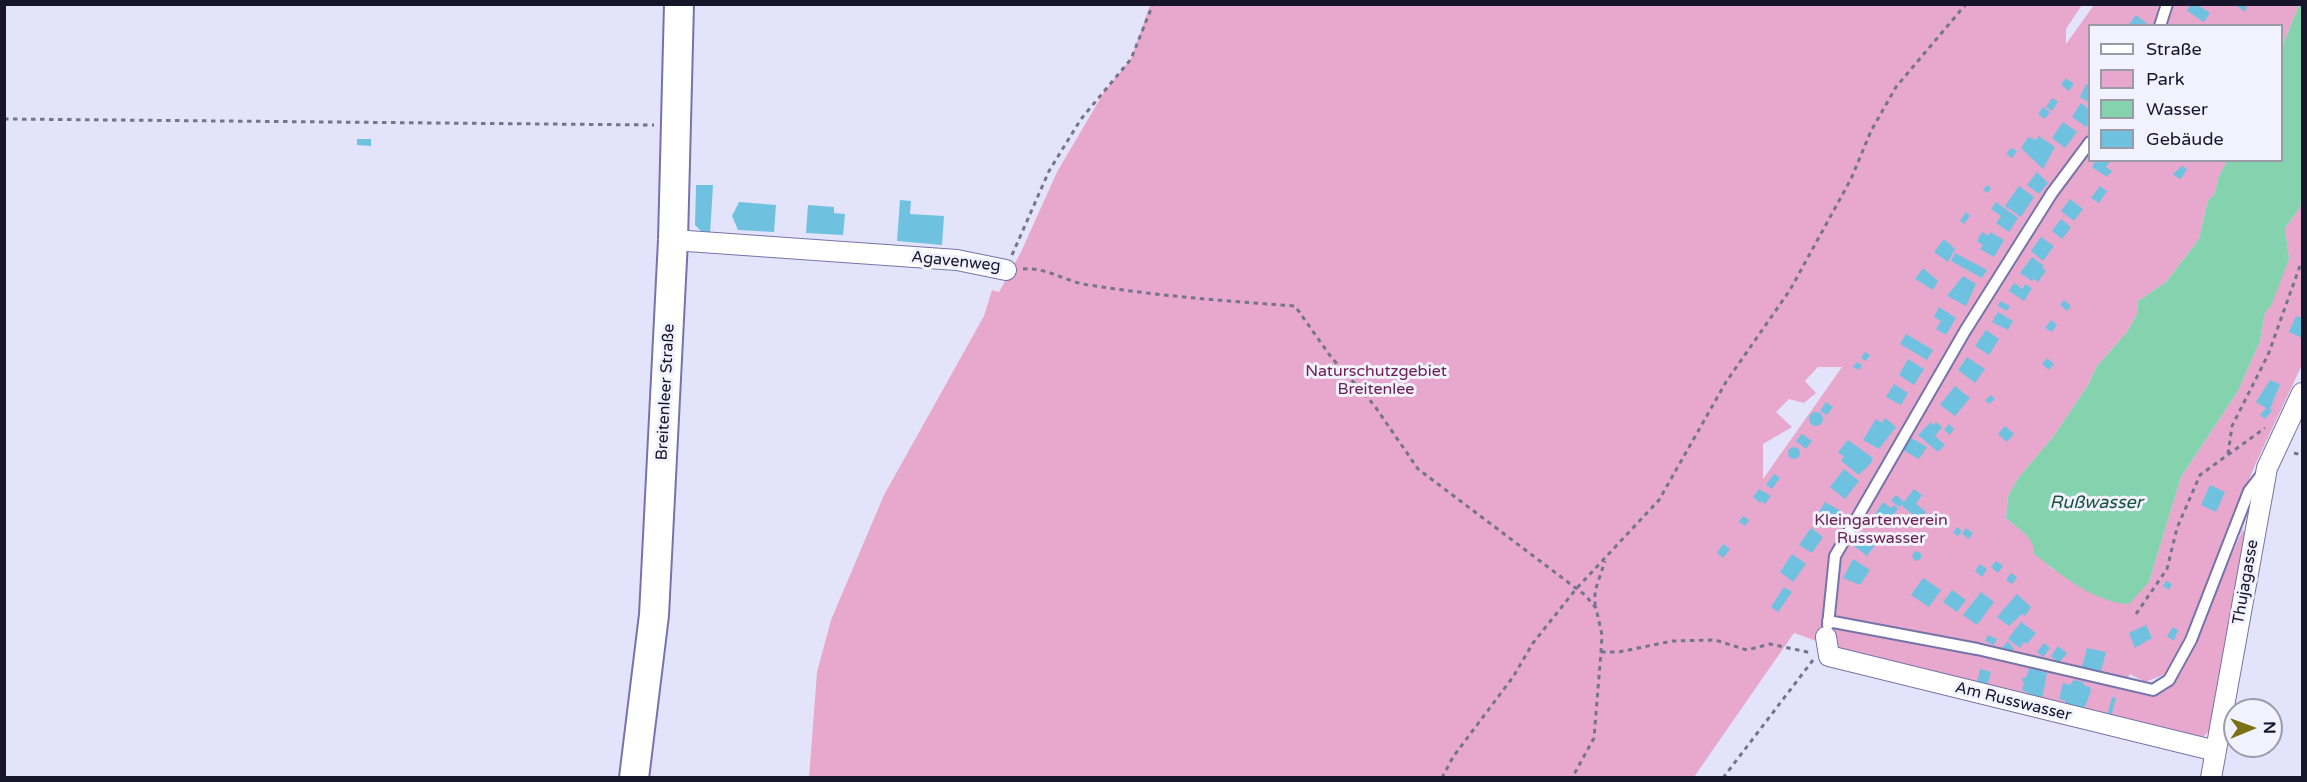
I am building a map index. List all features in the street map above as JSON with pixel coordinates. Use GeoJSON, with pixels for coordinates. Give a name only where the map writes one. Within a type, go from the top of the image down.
{"type":"FeatureCollection","features":[{"type":"Feature","properties":{"kind":"main road","name":"Breitenleer Straße"},"geometry":{"type":"LineString","coordinates":[[634,777],[654,615],[673,240],[679,4]]}},
{"type":"Feature","properties":{"kind":"street","name":"Agavenweg"},"geometry":{"type":"LineString","coordinates":[[673,240],[957,260],[1006,270]]}},
{"type":"Feature","properties":{"kind":"street","name":"Thujagasse"},"geometry":{"type":"LineString","coordinates":[[2211,777],[2267,468],[2302,393]]}},
{"type":"Feature","properties":{"kind":"street","name":"Am Russwasser"},"geometry":{"type":"LineString","coordinates":[[1828,638],[2216,751]]}},
{"type":"Feature","properties":{"kind":"lane"},"geometry":{"type":"LineString","coordinates":[[2161,24],[2167,4]]}},
{"type":"Feature","properties":{"kind":"lane"},"geometry":{"type":"LineString","coordinates":[[2088,145],[2052,193],[1965,331],[1835,556],[1828,638],[1935,640],[2153,690],[2169,680],[2192,640],[2248,491],[2267,468]]}},
{"type":"Feature","properties":{"kind":"path","name":"Agavenweg"},"geometry":{"type":"LineString","coordinates":[[1006,270],[1049,171],[1081,119],[1131,59],[1153,4]]}},
{"type":"Feature","properties":{"kind":"path"},"geometry":{"type":"LineString","coordinates":[[1442,777],[1453,757],[1513,677],[1533,643],[1576,589],[1659,500],[1726,382],[1790,290],[1851,179],[1871,131],[1896,87],[1966,4]]}},
{"type":"Feature","properties":{"kind":"path"},"geometry":{"type":"LineString","coordinates":[[4,119],[655,125]]}},
{"type":"Feature","properties":{"kind":"path"},"geometry":{"type":"LineString","coordinates":[[2228,454],[2232,426],[2268,355],[2301,263]]}},
{"type":"Feature","properties":{"kind":"path"},"geometry":{"type":"LineString","coordinates":[[1006,270],[1036,267],[1083,284],[1150,294],[1295,306],[1331,357],[1374,405],[1418,469],[1576,589],[1596,608]]}},
{"type":"Feature","properties":{"kind":"path"},"geometry":{"type":"LineString","coordinates":[[2136,614],[2167,569],[2177,528],[2200,475],[2293,412]]}},
{"type":"Feature","properties":{"kind":"path"},"geometry":{"type":"LineString","coordinates":[[1572,777],[1594,738],[1602,635],[1596,608],[1597,580],[1607,556]]}},
{"type":"Feature","properties":{"kind":"path"},"geometry":{"type":"LineString","coordinates":[[1601,652],[1619,652],[1672,641],[1715,640],[1747,650],[1770,644],[1828,638]]}},
{"type":"Feature","properties":{"kind":"path"},"geometry":{"type":"LineString","coordinates":[[1723,777],[1828,638]]}},
{"type":"Feature","properties":{"kind":"green space","name":"Naturschutzgebiet Breitenlee"},"geometry":{"type":"Polygon","coordinates":[[[1150,5],[2082,5],[2066,29],[2066,44],[2094,5],[2299,5],[2283,45],[2283,24],[2088,24],[2088,162],[2226,162],[2219,176],[2214,195],[2208,200],[2199,239],[2166,282],[2138,301],[2137,314],[2127,332],[2097,366],[2088,385],[2053,437],[2019,477],[2008,496],[2006,518],[2028,536],[2050,567],[2096,595],[2149,582],[2181,477],[2238,391],[2260,341],[2265,311],[2289,259],[2285,228],[2300,208],[2302,192],[2302,365],[2255,465],[2182,648],[2168,673],[2145,682],[2130,674],[2120,689],[2153,697],[2167,690],[2179,676],[2243,529],[2245,536],[2219,690],[2209,731],[2202,738],[1862,657],[1794,633],[1694,777],[809,778],[817,672],[831,620],[884,495],[984,316],[992,290],[999,292],[1021,252],[1057,172],[1104,92],[1131,59],[1150,5]],[[1818,367],[1805,381],[1816,393],[1804,403],[1789,399],[1776,412],[1792,427],[1763,444],[1763,479],[1842,367],[1818,367]]]}},
{"type":"Feature","properties":{"kind":"water","name":"Rußwasser"},"geometry":{"type":"Polygon","coordinates":[[[2299,5],[2302,5],[2302,192],[2300,208],[2285,228],[2289,259],[2271,306],[2265,312],[2260,341],[2238,391],[2181,477],[2149,582],[2129,604],[2103,599],[2078,586],[2034,554],[2029,538],[2006,518],[2008,496],[2019,477],[2053,437],[2088,385],[2097,366],[2127,332],[2137,314],[2138,301],[2166,282],[2199,239],[2208,200],[2214,195],[2219,176],[2226,162],[2283,162],[2283,45],[2299,5]]]}},
{"type":"Feature","properties":{"kind":"building"},"geometry":{"type":"Polygon","coordinates":[[[2191,4],[2196,4],[2210,13],[2204,22],[2187,11],[2191,4]]]}},
{"type":"Feature","properties":{"kind":"building"},"geometry":{"type":"Polygon","coordinates":[[[2240,4],[2247,7],[2245,12],[2238,7],[2240,4]]]}},
{"type":"Feature","properties":{"kind":"building"},"geometry":{"type":"Polygon","coordinates":[[[2136,15],[2147,24],[2129,24],[2136,15]]]}},
{"type":"Feature","properties":{"kind":"building"},"geometry":{"type":"Polygon","coordinates":[[[2066,78],[2074,84],[2069,91],[2061,85],[2066,78]]]}},
{"type":"Feature","properties":{"kind":"building"},"geometry":{"type":"Polygon","coordinates":[[[2086,84],[2088,85],[2088,102],[2080,97],[2086,84]]]}},
{"type":"Feature","properties":{"kind":"building"},"geometry":{"type":"Polygon","coordinates":[[[2052,98],[2058,102],[2052,111],[2046,107],[2052,98]]]}},
{"type":"Feature","properties":{"kind":"building"},"geometry":{"type":"Polygon","coordinates":[[[2081,103],[2088,108],[2086,127],[2072,117],[2081,103]]]}},
{"type":"Feature","properties":{"kind":"building"},"geometry":{"type":"Polygon","coordinates":[[[2043,107],[2050,112],[2045,119],[2038,114],[2043,107]]]}},
{"type":"Feature","properties":{"kind":"building"},"geometry":{"type":"Polygon","coordinates":[[[2063,122],[2077,132],[2065,148],[2052,138],[2063,122]]]}},
{"type":"Feature","properties":{"kind":"building"},"geometry":{"type":"Polygon","coordinates":[[[2039,136],[2055,147],[2043,169],[2021,148],[2028,137],[2036,140],[2039,136]]]}},
{"type":"Feature","properties":{"kind":"building"},"geometry":{"type":"Polygon","coordinates":[[[357,139],[371,139],[371,146],[357,145],[357,139]]]}},
{"type":"Feature","properties":{"kind":"building"},"geometry":{"type":"Polygon","coordinates":[[[2011,148],[2017,151],[2012,158],[2006,154],[2011,148]]]}},
{"type":"Feature","properties":{"kind":"building"},"geometry":{"type":"Polygon","coordinates":[[[2095,162],[2110,162],[2106,167],[2112,171],[2107,177],[2092,167],[2095,162]]]}},
{"type":"Feature","properties":{"kind":"building"},"geometry":{"type":"Polygon","coordinates":[[[2182,166],[2187,169],[2181,179],[2173,174],[2182,166]]]}},
{"type":"Feature","properties":{"kind":"building"},"geometry":{"type":"Polygon","coordinates":[[[2037,172],[2048,183],[2039,194],[2027,185],[2037,172]]]}},
{"type":"Feature","properties":{"kind":"building"},"geometry":{"type":"Polygon","coordinates":[[[696,185],[713,185],[710,234],[703,233],[695,225],[696,185]]]}},
{"type":"Feature","properties":{"kind":"building"},"geometry":{"type":"Polygon","coordinates":[[[1987,185],[1991,188],[1988,193],[1983,190],[1987,185]]]}},
{"type":"Feature","properties":{"kind":"building"},"geometry":{"type":"Polygon","coordinates":[[[2019,186],[2034,197],[2021,217],[2005,206],[2019,186]]]}},
{"type":"Feature","properties":{"kind":"building"},"geometry":{"type":"Polygon","coordinates":[[[2100,186],[2107,191],[2099,203],[2091,198],[2100,186]]]}},
{"type":"Feature","properties":{"kind":"building"},"geometry":{"type":"Polygon","coordinates":[[[2070,199],[2083,209],[2074,221],[2061,211],[2070,199]]]}},
{"type":"Feature","properties":{"kind":"building"},"geometry":{"type":"Polygon","coordinates":[[[900,200],[911,201],[910,214],[944,216],[942,245],[897,241],[900,200]]]}},
{"type":"Feature","properties":{"kind":"building"},"geometry":{"type":"Polygon","coordinates":[[[739,202],[776,205],[774,232],[738,230],[732,216],[739,202]]]}},
{"type":"Feature","properties":{"kind":"building"},"geometry":{"type":"Polygon","coordinates":[[[1996,202],[2018,218],[2009,232],[1996,223],[2001,216],[1991,209],[1996,202]]]}},
{"type":"Feature","properties":{"kind":"building"},"geometry":{"type":"Polygon","coordinates":[[[808,205],[834,207],[834,213],[845,214],[843,235],[806,233],[808,205]]]}},
{"type":"Feature","properties":{"kind":"building"},"geometry":{"type":"Polygon","coordinates":[[[1966,212],[1970,216],[1964,224],[1960,221],[1966,212]]]}},
{"type":"Feature","properties":{"kind":"building"},"geometry":{"type":"Polygon","coordinates":[[[2061,219],[2071,227],[2062,239],[2052,231],[2061,219]]]}},
{"type":"Feature","properties":{"kind":"building"},"geometry":{"type":"Polygon","coordinates":[[[1982,232],[1988,236],[1990,232],[2004,240],[1994,257],[1980,249],[1983,245],[1977,241],[1982,232]]]}},
{"type":"Feature","properties":{"kind":"building"},"geometry":{"type":"Polygon","coordinates":[[[2041,237],[2054,246],[2043,261],[2031,251],[2041,237]]]}},
{"type":"Feature","properties":{"kind":"building"},"geometry":{"type":"Polygon","coordinates":[[[1944,239],[1955,249],[1948,262],[1934,252],[1944,239]]]}},
{"type":"Feature","properties":{"kind":"building"},"geometry":{"type":"Polygon","coordinates":[[[1955,253],[1987,270],[1982,278],[1951,261],[1955,253]]]}},
{"type":"Feature","properties":{"kind":"building"},"geometry":{"type":"Polygon","coordinates":[[[2032,257],[2044,266],[2042,268],[2046,271],[2038,282],[2020,273],[2032,257]]]}},
{"type":"Feature","properties":{"kind":"building"},"geometry":{"type":"Polygon","coordinates":[[[1923,268],[1938,281],[1933,290],[1915,279],[1923,268]]]}},
{"type":"Feature","properties":{"kind":"building"},"geometry":{"type":"Polygon","coordinates":[[[1963,276],[1976,284],[1966,306],[1947,296],[1963,276]]]}},
{"type":"Feature","properties":{"kind":"building"},"geometry":{"type":"Polygon","coordinates":[[[2014,283],[2023,289],[2025,284],[2032,288],[2024,301],[2009,291],[2014,283]]]}},
{"type":"Feature","properties":{"kind":"building"},"geometry":{"type":"Polygon","coordinates":[[[2064,300],[2071,306],[2067,311],[2060,305],[2064,300]]]}},
{"type":"Feature","properties":{"kind":"building"},"geometry":{"type":"Polygon","coordinates":[[[2000,301],[2010,306],[2007,311],[1998,306],[2000,301]]]}},
{"type":"Feature","properties":{"kind":"building"},"geometry":{"type":"Polygon","coordinates":[[[1939,307],[1956,318],[1946,335],[1936,329],[1941,321],[1934,317],[1939,307]]]}},
{"type":"Feature","properties":{"kind":"building"},"geometry":{"type":"Polygon","coordinates":[[[1998,312],[2013,321],[2008,330],[1992,322],[1998,312]]]}},
{"type":"Feature","properties":{"kind":"building"},"geometry":{"type":"Polygon","coordinates":[[[2296,316],[2302,318],[2302,338],[2289,332],[2296,316]]]}},
{"type":"Feature","properties":{"kind":"building"},"geometry":{"type":"Polygon","coordinates":[[[2051,320],[2057,325],[2052,332],[2045,328],[2051,320]]]}},
{"type":"Feature","properties":{"kind":"building"},"geometry":{"type":"Polygon","coordinates":[[[1986,330],[1999,339],[1989,355],[1975,346],[1986,330]]]}},
{"type":"Feature","properties":{"kind":"building"},"geometry":{"type":"Polygon","coordinates":[[[1906,334],[1933,350],[1927,360],[1900,344],[1906,334]]]}},
{"type":"Feature","properties":{"kind":"building"},"geometry":{"type":"Polygon","coordinates":[[[1865,352],[1870,355],[1866,361],[1861,358],[1865,352]]]}},
{"type":"Feature","properties":{"kind":"building"},"geometry":{"type":"Polygon","coordinates":[[[1967,357],[1985,369],[1975,383],[1958,370],[1967,357]]]}},
{"type":"Feature","properties":{"kind":"building"},"geometry":{"type":"Polygon","coordinates":[[[2047,358],[2054,364],[2049,370],[2042,364],[2047,358]]]}},
{"type":"Feature","properties":{"kind":"building"},"geometry":{"type":"Polygon","coordinates":[[[1908,359],[1924,369],[1914,385],[1899,375],[1908,359]]]}},
{"type":"Feature","properties":{"kind":"building"},"geometry":{"type":"Polygon","coordinates":[[[1857,362],[1862,365],[1859,370],[1853,367],[1857,362]]]}},
{"type":"Feature","properties":{"kind":"building"},"geometry":{"type":"Polygon","coordinates":[[[2270,380],[2280,384],[2270,409],[2272,411],[2265,419],[2260,415],[2266,408],[2256,402],[2270,380]]]}},
{"type":"Feature","properties":{"kind":"building"},"geometry":{"type":"Polygon","coordinates":[[[1894,384],[1908,393],[1901,405],[1886,397],[1894,384]]]}},
{"type":"Feature","properties":{"kind":"building"},"geometry":{"type":"Polygon","coordinates":[[[1955,386],[1970,398],[1955,416],[1940,405],[1955,386]]]}},
{"type":"Feature","properties":{"kind":"building"},"geometry":{"type":"Polygon","coordinates":[[[1991,395],[1995,399],[1989,404],[1985,400],[1991,395]]]}},
{"type":"Feature","properties":{"kind":"building"},"geometry":{"type":"Polygon","coordinates":[[[1826,402],[1833,407],[1827,415],[1820,411],[1826,402]]]}},
{"type":"Feature","properties":{"kind":"building"},"geometry":{"type":"Polygon","coordinates":[[[1816,412],[1821,414],[1823,419],[1821,424],[1816,426],[1811,424],[1809,419],[1811,414],[1816,412]]]}},
{"type":"Feature","properties":{"kind":"building"},"geometry":{"type":"Polygon","coordinates":[[[1885,418],[1896,427],[1879,449],[1863,440],[1876,419],[1882,423],[1885,418]]]}},
{"type":"Feature","properties":{"kind":"building"},"geometry":{"type":"Polygon","coordinates":[[[1931,422],[1934,425],[1936,422],[1942,427],[1935,436],[1945,445],[1938,452],[1918,435],[1931,422]]]}},
{"type":"Feature","properties":{"kind":"building"},"geometry":{"type":"Polygon","coordinates":[[[1949,424],[1954,429],[1950,435],[1944,430],[1949,424]]]}},
{"type":"Feature","properties":{"kind":"building"},"geometry":{"type":"Polygon","coordinates":[[[2005,426],[2014,434],[2007,442],[1998,434],[2005,426]]]}},
{"type":"Feature","properties":{"kind":"building"},"geometry":{"type":"Polygon","coordinates":[[[1802,434],[1812,441],[1806,449],[1796,441],[1802,434]]]}},
{"type":"Feature","properties":{"kind":"building"},"geometry":{"type":"Polygon","coordinates":[[[1911,438],[1927,447],[1919,459],[1903,450],[1911,438]]]}},
{"type":"Feature","properties":{"kind":"building"},"geometry":{"type":"Polygon","coordinates":[[[1848,440],[1873,458],[1859,475],[1841,461],[1844,457],[1838,452],[1848,440]]]}},
{"type":"Feature","properties":{"kind":"building"},"geometry":{"type":"Polygon","coordinates":[[[1796,447],[1800,453],[1796,459],[1792,459],[1788,451],[1796,447]]]}},
{"type":"Feature","properties":{"kind":"building"},"geometry":{"type":"Polygon","coordinates":[[[1844,469],[1859,481],[1845,499],[1830,487],[1844,469]]]}},
{"type":"Feature","properties":{"kind":"building"},"geometry":{"type":"Polygon","coordinates":[[[1774,474],[1780,478],[1772,489],[1766,485],[1774,474]]]}},
{"type":"Feature","properties":{"kind":"building"},"geometry":{"type":"Polygon","coordinates":[[[2210,485],[2225,492],[2216,512],[2201,505],[2210,485]]]}},
{"type":"Feature","properties":{"kind":"building"},"geometry":{"type":"Polygon","coordinates":[[[1759,489],[1771,496],[1765,504],[1753,497],[1759,489]]]}},
{"type":"Feature","properties":{"kind":"building"},"geometry":{"type":"Polygon","coordinates":[[[1914,489],[1922,495],[1916,504],[1926,512],[1920,520],[1902,504],[1900,507],[1891,501],[1896,495],[1904,502],[1914,489]]]}},
{"type":"Feature","properties":{"kind":"building"},"geometry":{"type":"Polygon","coordinates":[[[1825,502],[1841,511],[1831,526],[1816,517],[1825,502]]]}},
{"type":"Feature","properties":{"kind":"building"},"geometry":{"type":"Polygon","coordinates":[[[1883,502],[1891,508],[1894,505],[1898,508],[1888,523],[1875,514],[1883,502]]]}},
{"type":"Feature","properties":{"kind":"building"},"geometry":{"type":"Polygon","coordinates":[[[1743,516],[1749,520],[1745,526],[1739,522],[1743,516]]]}},
{"type":"Feature","properties":{"kind":"building"},"geometry":{"type":"Polygon","coordinates":[[[1957,527],[1962,531],[1958,536],[1953,533],[1957,527]]]}},
{"type":"Feature","properties":{"kind":"building"},"geometry":{"type":"Polygon","coordinates":[[[1811,528],[1823,537],[1812,553],[1799,545],[1811,528]]]}},
{"type":"Feature","properties":{"kind":"building"},"geometry":{"type":"Polygon","coordinates":[[[1966,528],[1973,533],[1969,539],[1962,534],[1966,528]]]}},
{"type":"Feature","properties":{"kind":"building"},"geometry":{"type":"Polygon","coordinates":[[[1864,534],[1873,540],[1875,537],[1879,540],[1867,556],[1854,546],[1864,534]]]}},
{"type":"Feature","properties":{"kind":"building"},"geometry":{"type":"Polygon","coordinates":[[[1723,544],[1730,549],[1723,558],[1717,553],[1723,544]]]}},
{"type":"Feature","properties":{"kind":"building"},"geometry":{"type":"Polygon","coordinates":[[[1917,551],[1922,556],[1917,561],[1912,556],[1917,551]]]}},
{"type":"Feature","properties":{"kind":"building"},"geometry":{"type":"Polygon","coordinates":[[[1792,554],[1806,564],[1793,582],[1780,572],[1792,554]]]}},
{"type":"Feature","properties":{"kind":"building"},"geometry":{"type":"Polygon","coordinates":[[[1853,559],[1870,570],[1860,585],[1843,578],[1853,559]]]}},
{"type":"Feature","properties":{"kind":"building"},"geometry":{"type":"Polygon","coordinates":[[[1996,561],[2003,566],[1998,573],[1991,567],[1996,561]]]}},
{"type":"Feature","properties":{"kind":"building"},"geometry":{"type":"Polygon","coordinates":[[[1980,564],[1987,569],[1982,577],[1975,571],[1980,564]]]}},
{"type":"Feature","properties":{"kind":"building"},"geometry":{"type":"Polygon","coordinates":[[[2011,573],[2017,577],[2012,584],[2006,580],[2011,573]]]}},
{"type":"Feature","properties":{"kind":"building"},"geometry":{"type":"Polygon","coordinates":[[[1923,578],[1941,590],[1929,607],[1911,595],[1923,578]]]}},
{"type":"Feature","properties":{"kind":"building"},"geometry":{"type":"Polygon","coordinates":[[[2166,581],[2172,584],[2169,590],[2163,586],[2166,581]]]}},
{"type":"Feature","properties":{"kind":"building"},"geometry":{"type":"Polygon","coordinates":[[[1784,587],[1792,592],[1778,612],[1771,607],[1784,587]]]}},
{"type":"Feature","properties":{"kind":"building"},"geometry":{"type":"Polygon","coordinates":[[[1952,590],[1966,600],[1957,612],[1943,602],[1952,590]]]}},
{"type":"Feature","properties":{"kind":"building"},"geometry":{"type":"Polygon","coordinates":[[[1981,592],[1994,602],[1977,625],[1963,615],[1981,592]]]}},
{"type":"Feature","properties":{"kind":"building"},"geometry":{"type":"Polygon","coordinates":[[[2017,594],[2031,607],[2025,616],[2022,614],[2009,626],[1997,617],[2017,594]]]}},
{"type":"Feature","properties":{"kind":"building"},"geometry":{"type":"Polygon","coordinates":[[[2021,622],[2036,633],[2027,644],[2024,642],[2020,648],[2008,639],[2021,622]]]}},
{"type":"Feature","properties":{"kind":"building"},"geometry":{"type":"Polygon","coordinates":[[[2146,625],[2152,638],[2135,648],[2129,633],[2146,625]]]}},
{"type":"Feature","properties":{"kind":"building"},"geometry":{"type":"Polygon","coordinates":[[[2173,627],[2178,630],[2174,641],[2167,636],[2173,627]]]}},
{"type":"Feature","properties":{"kind":"building"},"geometry":{"type":"Polygon","coordinates":[[[1988,635],[1997,639],[1994,645],[1985,641],[1988,635]]]}},
{"type":"Feature","properties":{"kind":"building"},"geometry":{"type":"Polygon","coordinates":[[[2008,641],[2014,649],[2011,652],[2001,649],[2008,641]]]}},
{"type":"Feature","properties":{"kind":"building"},"geometry":{"type":"Polygon","coordinates":[[[2044,643],[2050,648],[2043,657],[2037,652],[2044,643]]]}},
{"type":"Feature","properties":{"kind":"building"},"geometry":{"type":"Polygon","coordinates":[[[2058,646],[2067,653],[2059,663],[2051,656],[2058,646]]]}},
{"type":"Feature","properties":{"kind":"building"},"geometry":{"type":"Polygon","coordinates":[[[2087,648],[2106,652],[2101,671],[2096,670],[2095,673],[2082,667],[2087,648]]]}},
{"type":"Feature","properties":{"kind":"building"},"geometry":{"type":"Polygon","coordinates":[[[2029,668],[2047,673],[2042,699],[2022,690],[2023,677],[2026,678],[2029,668]]]}},
{"type":"Feature","properties":{"kind":"building"},"geometry":{"type":"Polygon","coordinates":[[[1980,669],[1991,672],[1987,686],[1977,684],[1980,669]]]}},
{"type":"Feature","properties":{"kind":"building"},"geometry":{"type":"Polygon","coordinates":[[[2074,680],[2084,682],[2083,685],[2090,687],[2091,691],[2084,709],[2065,704],[2066,701],[2059,699],[2063,683],[2070,685],[2074,680]]]}},
{"type":"Feature","properties":{"kind":"building"},"geometry":{"type":"Polygon","coordinates":[[[2112,697],[2116,698],[2111,717],[2107,716],[2112,697]]]}},
{"type":"Feature","properties":{"kind":"park label","name":"Kleingartenverein Russwasser"},"geometry":{"type":"Point","coordinates":[1881,530]}}]}
